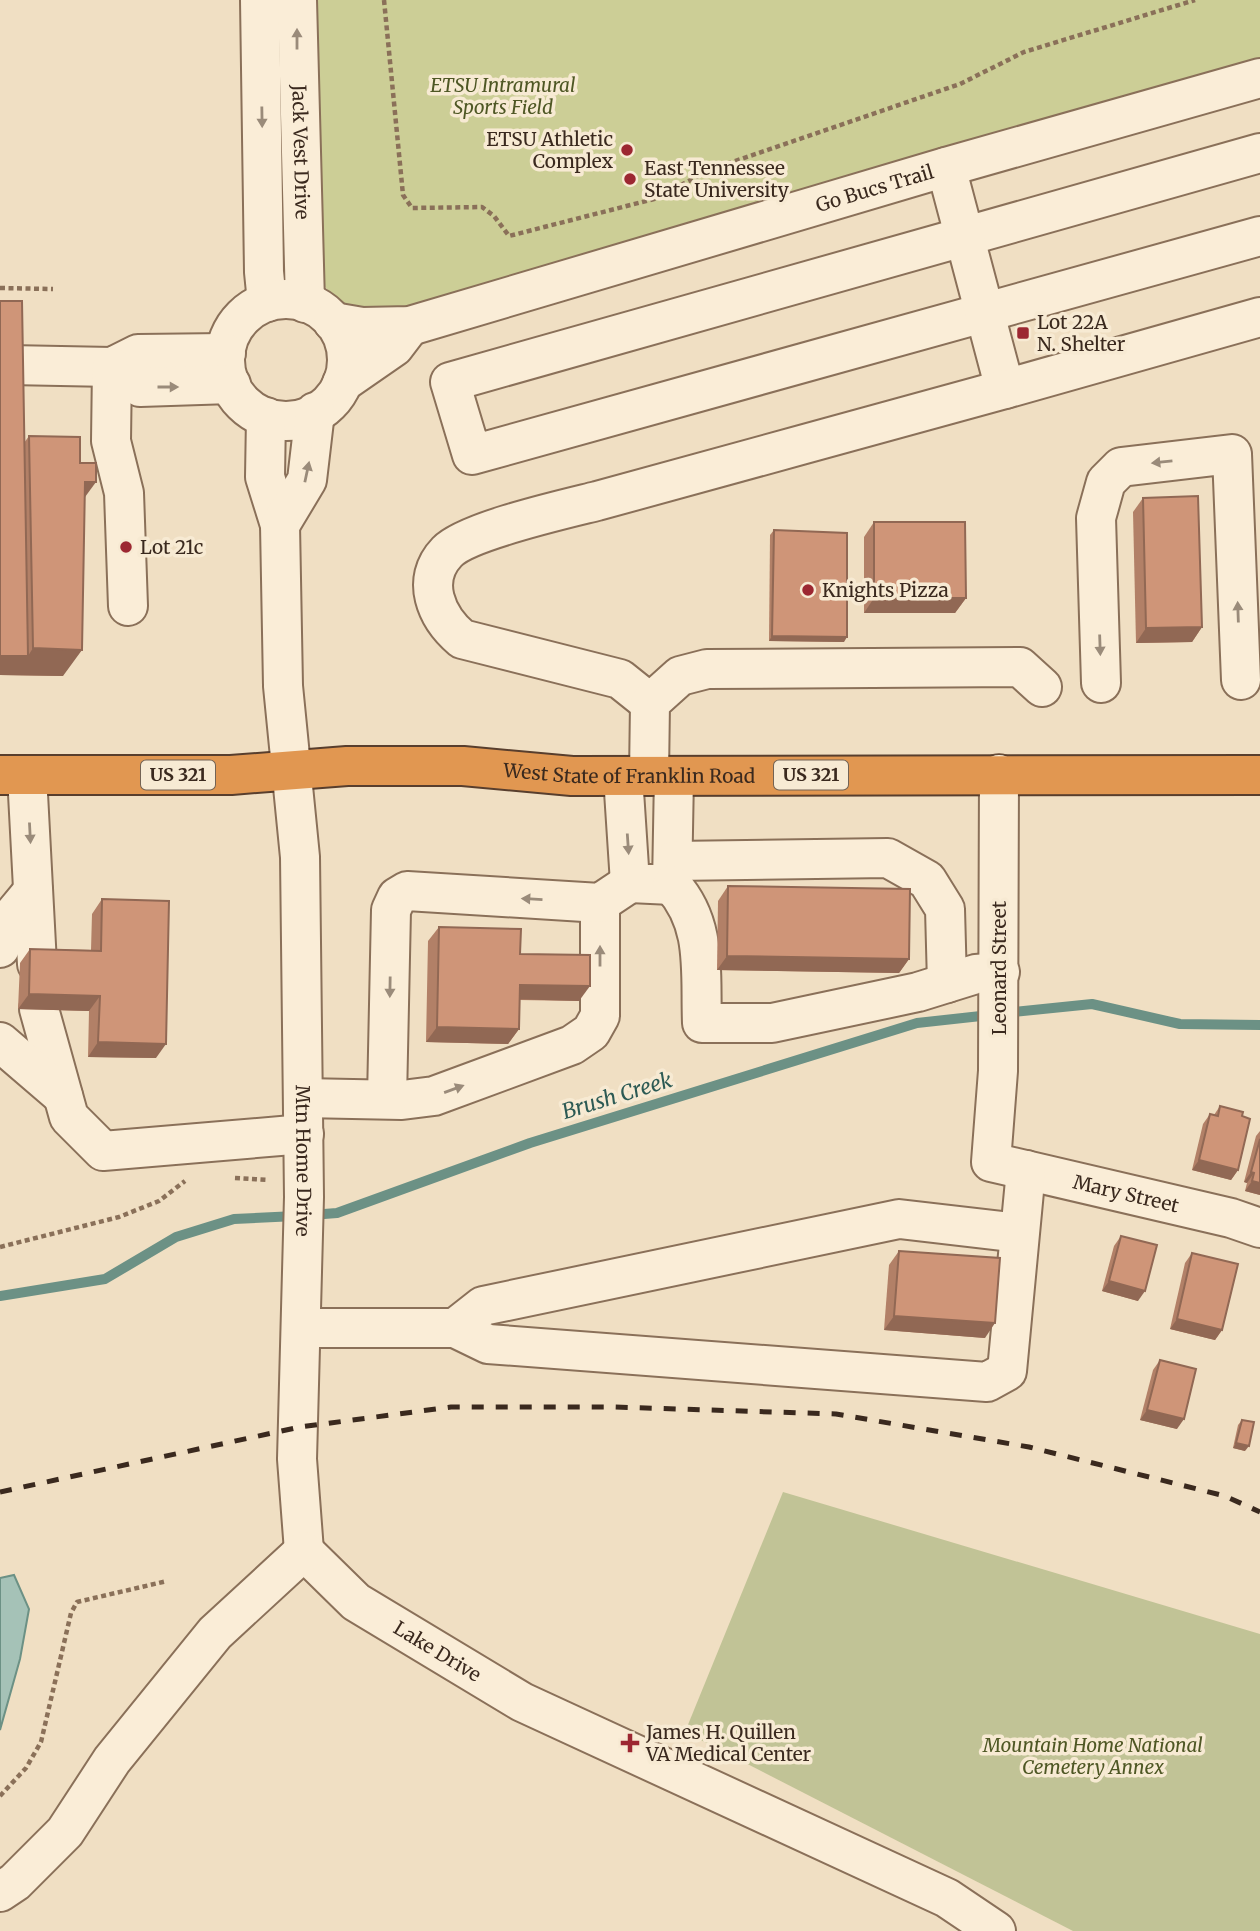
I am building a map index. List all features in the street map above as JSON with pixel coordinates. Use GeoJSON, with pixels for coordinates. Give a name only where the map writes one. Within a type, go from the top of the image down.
{"type":"FeatureCollection","features":[{"type":"Feature","properties":{"kind":"highway","name":"West State of Franklin Road"},"geometry":{"type":"LineString","coordinates":[[13,775],[231,775],[292,770],[463,766],[572,776],[1260,775]]}},
{"type":"Feature","properties":{"kind":"street","name":"Jack Vest Drive"},"geometry":{"type":"LineString","coordinates":[[260,0],[264,272],[267,302]]}},
{"type":"Feature","properties":{"kind":"street","name":"Jack Vest Drive"},"geometry":{"type":"LineString","coordinates":[[297,0],[319,312]]}},
{"type":"Feature","properties":{"kind":"street","name":"Go Bucs Trail"},"geometry":{"type":"LineString","coordinates":[[319,312],[362,327],[410,326],[946,167],[1260,78]]}},
{"type":"Feature","properties":{"kind":"street"},"geometry":{"type":"LineString","coordinates":[[1260,153],[450,382],[472,455],[1260,236]]}},
{"type":"Feature","properties":{"kind":"street"},"geometry":{"type":"LineString","coordinates":[[946,167],[1005,389]]}},
{"type":"Feature","properties":{"kind":"street"},"geometry":{"type":"LineString","coordinates":[[342,383],[346,347],[319,312],[280,299],[247,312],[235,326],[228,368],[236,395],[250,409],[266,417],[293,419],[315,412],[333,398],[342,383],[394,347],[410,326]]}},
{"type":"Feature","properties":{"kind":"street"},"geometry":{"type":"LineString","coordinates":[[650,703],[620,679],[462,639],[446,625],[432,594],[439,563],[448,551],[465,540],[553,513],[1260,317]]}},
{"type":"Feature","properties":{"kind":"street"},"geometry":{"type":"LineString","coordinates":[[9,365],[112,367],[138,354],[228,368]]}},
{"type":"Feature","properties":{"kind":"street"},"geometry":{"type":"LineString","coordinates":[[112,367],[111,441],[124,493],[128,606]]}},
{"type":"Feature","properties":{"kind":"street"},"geometry":{"type":"LineString","coordinates":[[280,525],[307,480],[315,412]]}},
{"type":"Feature","properties":{"kind":"street"},"geometry":{"type":"LineString","coordinates":[[266,417],[265,477],[280,525],[283,686],[292,770]]}},
{"type":"Feature","properties":{"kind":"street"},"geometry":{"type":"LineString","coordinates":[[1101,683],[1096,518],[1105,482],[1121,467],[1246,453],[1241,680]]}},
{"type":"Feature","properties":{"kind":"street"},"geometry":{"type":"LineString","coordinates":[[1000,985],[976,974],[772,1023],[702,1023],[698,925],[673,873],[649,776],[650,703],[680,676],[707,669],[1020,667],[1042,687]]}},
{"type":"Feature","properties":{"kind":"street","name":"Mtn Home Drive"},"geometry":{"type":"LineString","coordinates":[[292,770],[300,857],[304,1116],[297,1459],[304,1551]]}},
{"type":"Feature","properties":{"kind":"street","name":"Leonard Street"},"geometry":{"type":"LineString","coordinates":[[455,1328],[488,1344],[987,1382],[1007,1371],[1019,1233],[1009,1166],[999,1046],[999,774]]}},
{"type":"Feature","properties":{"kind":"street"},"geometry":{"type":"LineString","coordinates":[[13,775],[33,891],[37,964]]}},
{"type":"Feature","properties":{"kind":"street"},"geometry":{"type":"LineString","coordinates":[[39,1009],[69,1117],[103,1151],[387,1100],[434,1096],[572,1045],[591,1032],[600,1016],[615,893],[649,776]]}},
{"type":"Feature","properties":{"kind":"street"},"geometry":{"type":"LineString","coordinates":[[387,1100],[391,910],[397,897],[407,891],[615,893],[673,873],[888,858],[927,880],[945,909],[947,983]]}},
{"type":"Feature","properties":{"kind":"street"},"geometry":{"type":"LineString","coordinates":[[0,948],[4,926],[33,891]]}},
{"type":"Feature","properties":{"kind":"street"},"geometry":{"type":"LineString","coordinates":[[0,1042],[63,1096]]}},
{"type":"Feature","properties":{"kind":"street","name":"Mary Street"},"geometry":{"type":"LineString","coordinates":[[1009,1166],[1231,1218],[1260,1228]]}},
{"type":"Feature","properties":{"kind":"street"},"geometry":{"type":"LineString","coordinates":[[301,1328],[455,1328],[483,1306],[899,1219],[1019,1233]]}},
{"type":"Feature","properties":{"kind":"street"},"geometry":{"type":"LineString","coordinates":[[0,1892],[15,1882],[65,1832],[112,1760],[215,1633],[304,1551]]}},
{"type":"Feature","properties":{"kind":"street","name":"Lake Drive"},"geometry":{"type":"LineString","coordinates":[[304,1551],[356,1602],[522,1702],[947,1898],[996,1931]]}},
{"type":"Feature","properties":{"kind":"path"},"geometry":{"type":"LineString","coordinates":[[384,0],[404,195],[412,208],[482,207],[494,216],[509,236],[654,199],[712,169],[960,84],[1024,52],[1195,0]]}},
{"type":"Feature","properties":{"kind":"path"},"geometry":{"type":"LineString","coordinates":[[0,288],[52,289]]}},
{"type":"Feature","properties":{"kind":"path"},"geometry":{"type":"LineString","coordinates":[[229,1178],[304,1189]]}},
{"type":"Feature","properties":{"kind":"path"},"geometry":{"type":"LineString","coordinates":[[0,1247],[119,1217],[159,1201],[186,1180],[196,1179]]}},
{"type":"Feature","properties":{"kind":"path"},"geometry":{"type":"LineString","coordinates":[[0,1796],[26,1768],[41,1742],[71,1613],[78,1602],[167,1581]]}},
{"type":"Feature","properties":{"kind":"green space","name":"ETSU Athletic Complex"},"geometry":{"type":"Polygon","coordinates":[[[307,0],[1260,0],[1260,59],[1079,109],[812,192],[415,305],[373,311],[361,310],[339,300],[318,278],[307,0]]]}},
{"type":"Feature","properties":{"kind":"green space","name":"Mountain Home National Cemetery Annex"},"geometry":{"type":"Polygon","coordinates":[[[783,1492],[1260,1634],[1260,1931],[1073,1931],[685,1732],[783,1492]]]}},
{"type":"Feature","properties":{"kind":"shaded area"},"geometry":{"type":"Polygon","coordinates":[[[14,1575],[29,1609],[20,1659],[0,1730],[0,1578],[14,1575]]]}},
{"type":"Feature","properties":{"kind":"building"},"geometry":{"type":"Polygon","coordinates":[[[0,301],[22,301],[28,656],[0,656],[0,301]]]}},
{"type":"Feature","properties":{"kind":"building"},"geometry":{"type":"Polygon","coordinates":[[[29,436],[80,437],[80,463],[96,463],[96,482],[85,482],[82,650],[33,648],[29,436]]]}},
{"type":"Feature","properties":{"kind":"building"},"geometry":{"type":"Polygon","coordinates":[[[1198,496],[1202,627],[1146,628],[1143,498],[1198,496]]]}},
{"type":"Feature","properties":{"kind":"building"},"geometry":{"type":"Polygon","coordinates":[[[874,522],[965,522],[966,598],[874,598],[874,522]]]}},
{"type":"Feature","properties":{"kind":"building"},"geometry":{"type":"Polygon","coordinates":[[[774,530],[847,533],[847,637],[772,636],[774,530]]]}},
{"type":"Feature","properties":{"kind":"building"},"geometry":{"type":"Polygon","coordinates":[[[728,886],[910,889],[909,959],[727,956],[728,886]]]}},
{"type":"Feature","properties":{"kind":"building"},"geometry":{"type":"Polygon","coordinates":[[[102,899],[169,901],[166,1044],[98,1042],[100,996],[29,994],[30,949],[101,951],[102,899]]]}},
{"type":"Feature","properties":{"kind":"building"},"geometry":{"type":"Polygon","coordinates":[[[439,927],[521,929],[520,954],[590,955],[590,986],[520,985],[519,1029],[437,1027],[439,927]]]}},
{"type":"Feature","properties":{"kind":"building"},"geometry":{"type":"Polygon","coordinates":[[[1220,1106],[1243,1112],[1242,1116],[1250,1119],[1238,1170],[1199,1160],[1210,1114],[1218,1116],[1220,1106]]]}},
{"type":"Feature","properties":{"kind":"building"},"geometry":{"type":"Polygon","coordinates":[[[1260,1139],[1260,1183],[1252,1181],[1254,1173],[1251,1172],[1260,1139]]]}},
{"type":"Feature","properties":{"kind":"building"},"geometry":{"type":"Polygon","coordinates":[[[1121,1236],[1157,1245],[1145,1291],[1109,1281],[1121,1236]]]}},
{"type":"Feature","properties":{"kind":"building"},"geometry":{"type":"Polygon","coordinates":[[[899,1251],[1000,1258],[995,1323],[894,1316],[899,1251]]]}},
{"type":"Feature","properties":{"kind":"building"},"geometry":{"type":"Polygon","coordinates":[[[1192,1253],[1238,1264],[1222,1330],[1177,1319],[1192,1253]]]}},
{"type":"Feature","properties":{"kind":"building"},"geometry":{"type":"Polygon","coordinates":[[[1160,1360],[1196,1369],[1184,1419],[1147,1410],[1160,1360]]]}},
{"type":"Feature","properties":{"kind":"building"},"geometry":{"type":"Polygon","coordinates":[[[1242,1420],[1254,1422],[1249,1446],[1236,1443],[1242,1420]]]}},
{"type":"Feature","properties":{"kind":"waterway","name":"Brush Creek"},"geometry":{"type":"LineString","coordinates":[[1004,1013],[1092,1004],[1180,1024],[1260,1025]]}},
{"type":"Feature","properties":{"kind":"waterway","name":"Brush Creek"},"geometry":{"type":"LineString","coordinates":[[311,1215],[337,1213],[530,1143],[917,1023],[990,1015]]}},
{"type":"Feature","properties":{"kind":"waterway","name":"Brush Creek"},"geometry":{"type":"LineString","coordinates":[[0,1296],[105,1279],[176,1237],[234,1219],[296,1216]]}},
{"type":"Feature","properties":{"kind":"railway"},"geometry":{"type":"LineString","coordinates":[[0,1492],[300,1427],[451,1407],[613,1407],[836,1414],[1029,1447],[1225,1496],[1260,1512]]}},
{"type":"Feature","properties":{"kind":"place","name":"ETSU Athletic Complex"},"geometry":{"type":"Point","coordinates":[627,150]}},
{"type":"Feature","properties":{"kind":"place","name":"East Tennessee State University"},"geometry":{"type":"Point","coordinates":[630,179]}},
{"type":"Feature","properties":{"kind":"place","name":"Lot 22A N. Shelter"},"geometry":{"type":"Point","coordinates":[1023,333]}},
{"type":"Feature","properties":{"kind":"place","name":"Lot 21c"},"geometry":{"type":"Point","coordinates":[126,547]}},
{"type":"Feature","properties":{"kind":"place","name":"Knights Pizza"},"geometry":{"type":"Point","coordinates":[808,590]}},
{"type":"Feature","properties":{"kind":"place","name":"James H. Quillen VA Medical Center"},"geometry":{"type":"Point","coordinates":[630,1743]}},
{"type":"Feature","properties":{"kind":"park label","name":"ETSU Intramural Sports Field"},"geometry":{"type":"Point","coordinates":[503,96]}}]}
